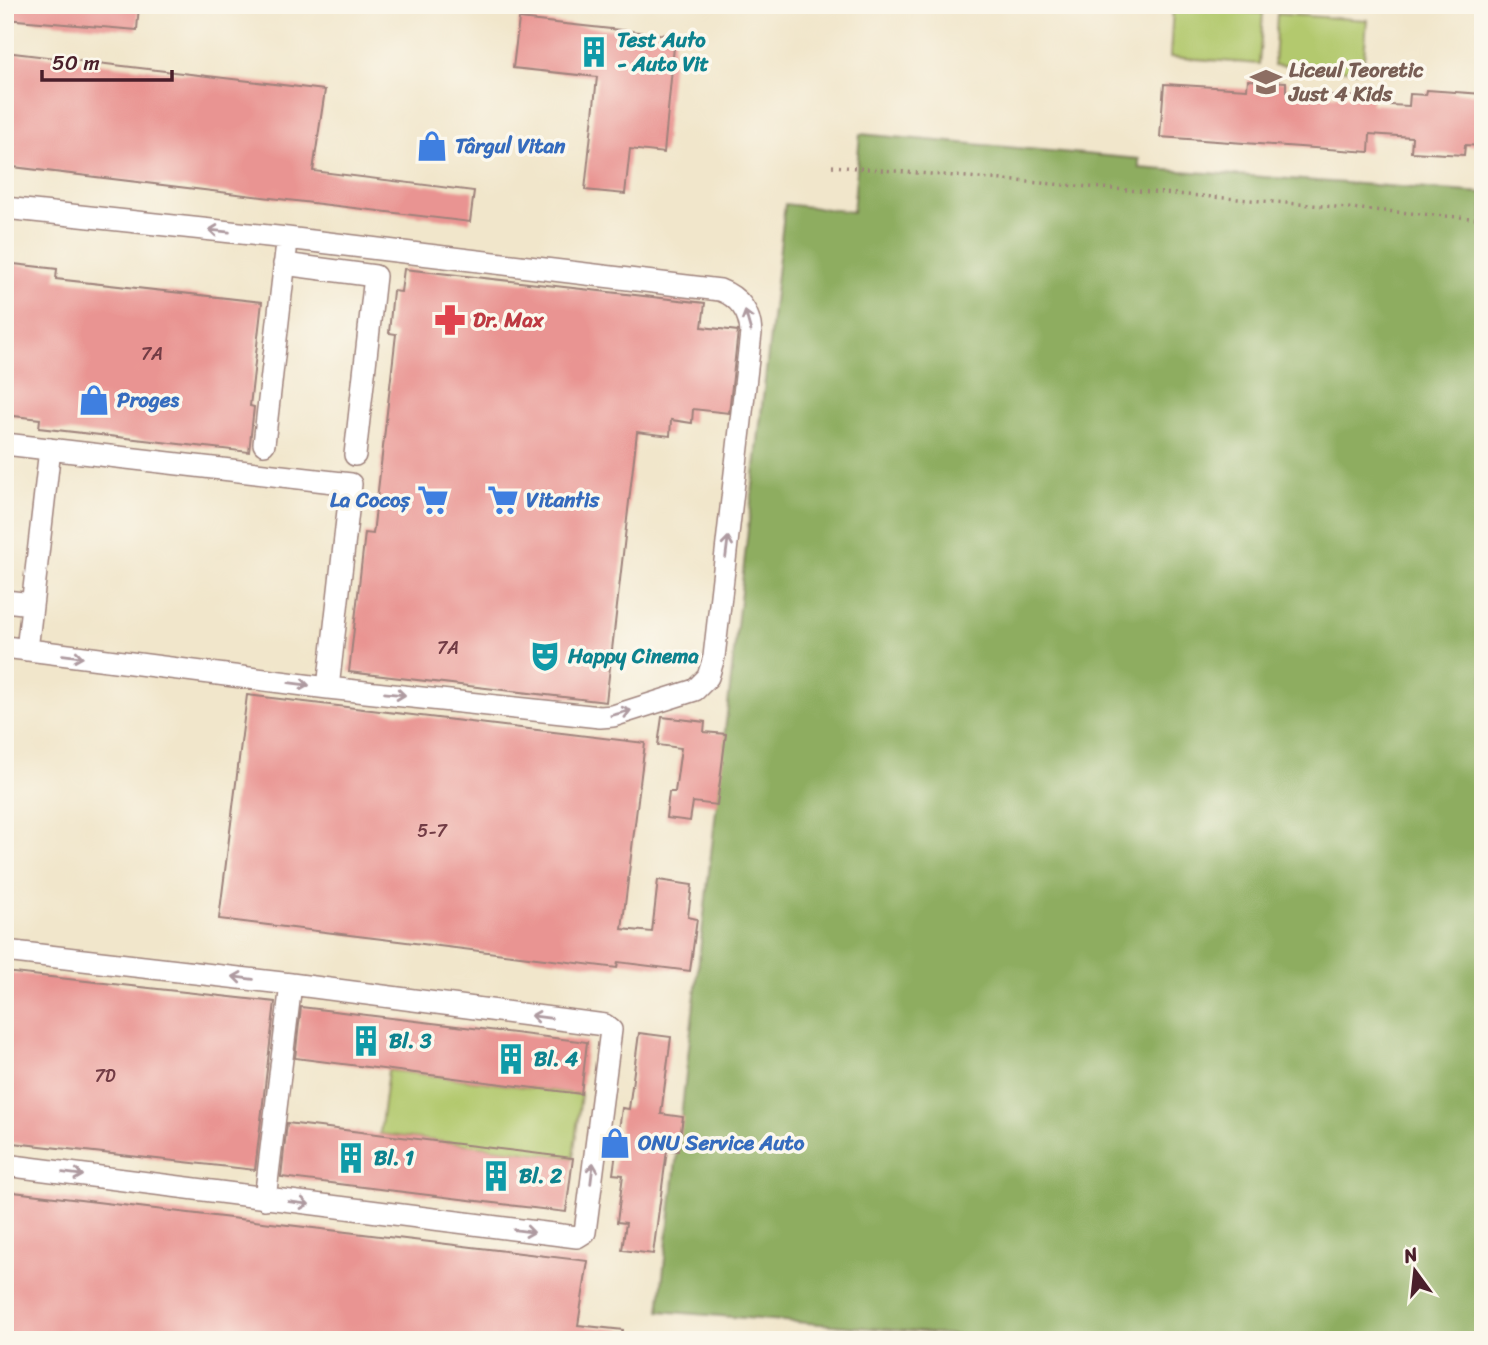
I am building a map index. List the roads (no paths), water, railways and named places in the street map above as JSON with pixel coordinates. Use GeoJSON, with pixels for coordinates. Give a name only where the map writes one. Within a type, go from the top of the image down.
{"type":"FeatureCollection","features":[{"type":"Feature","properties":{"kind":"lane"},"geometry":{"type":"LineString","coordinates":[[5,208],[287,238],[720,290],[737,300],[751,326],[714,657],[708,677],[695,690],[613,716],[600,717],[327,688],[5,647]]}},
{"type":"Feature","properties":{"kind":"lane"},"geometry":{"type":"LineString","coordinates":[[263,457],[287,238]]}},
{"type":"Feature","properties":{"kind":"lane"},"geometry":{"type":"LineString","coordinates":[[284,264],[375,275],[327,688]]}},
{"type":"Feature","properties":{"kind":"lane"},"geometry":{"type":"LineString","coordinates":[[5,444],[50,449],[263,457],[353,468]]}},
{"type":"Feature","properties":{"kind":"lane"},"geometry":{"type":"LineString","coordinates":[[27,650],[50,449]]}},
{"type":"Feature","properties":{"kind":"lane"},"geometry":{"type":"LineString","coordinates":[[5,601],[32,611]]}},
{"type":"Feature","properties":{"kind":"lane"},"geometry":{"type":"LineString","coordinates":[[5,614],[32,611]]}},
{"type":"Feature","properties":{"kind":"lane"},"geometry":{"type":"LineString","coordinates":[[5,951],[291,984],[605,1025],[611,1030],[584,1232],[578,1237],[5,1165]]}},
{"type":"Feature","properties":{"kind":"lane"},"geometry":{"type":"LineString","coordinates":[[265,1199],[291,984]]}},
{"type":"Feature","properties":{"kind":"place","name":"Test Auto - Auto Vit"},"geometry":{"type":"Point","coordinates":[594,52]}},
{"type":"Feature","properties":{"kind":"place","name":"Liceul Teoretic Just 4 Kids"},"geometry":{"type":"Point","coordinates":[1266,82]}},
{"type":"Feature","properties":{"kind":"place","name":"Târgul Vitan"},"geometry":{"type":"Point","coordinates":[432,146]}},
{"type":"Feature","properties":{"kind":"place","name":"Dr. Max"},"geometry":{"type":"Point","coordinates":[450,320]}},
{"type":"Feature","properties":{"kind":"place","name":"Proges"},"geometry":{"type":"Point","coordinates":[94,400]}},
{"type":"Feature","properties":{"kind":"place","name":"La Cocoș"},"geometry":{"type":"Point","coordinates":[433,500]}},
{"type":"Feature","properties":{"kind":"place","name":"Vitantis"},"geometry":{"type":"Point","coordinates":[503,500]}},
{"type":"Feature","properties":{"kind":"place","name":"Happy Cinema"},"geometry":{"type":"Point","coordinates":[545,656]}},
{"type":"Feature","properties":{"kind":"place","name":"Bl. 3"},"geometry":{"type":"Point","coordinates":[366,1041]}},
{"type":"Feature","properties":{"kind":"place","name":"Bl. 4"},"geometry":{"type":"Point","coordinates":[511,1059]}},
{"type":"Feature","properties":{"kind":"place","name":"ONU Service Auto"},"geometry":{"type":"Point","coordinates":[615,1143]}},
{"type":"Feature","properties":{"kind":"place","name":"Bl. 1"},"geometry":{"type":"Point","coordinates":[351,1158]}},
{"type":"Feature","properties":{"kind":"place","name":"Bl. 2"},"geometry":{"type":"Point","coordinates":[496,1176]}}]}
